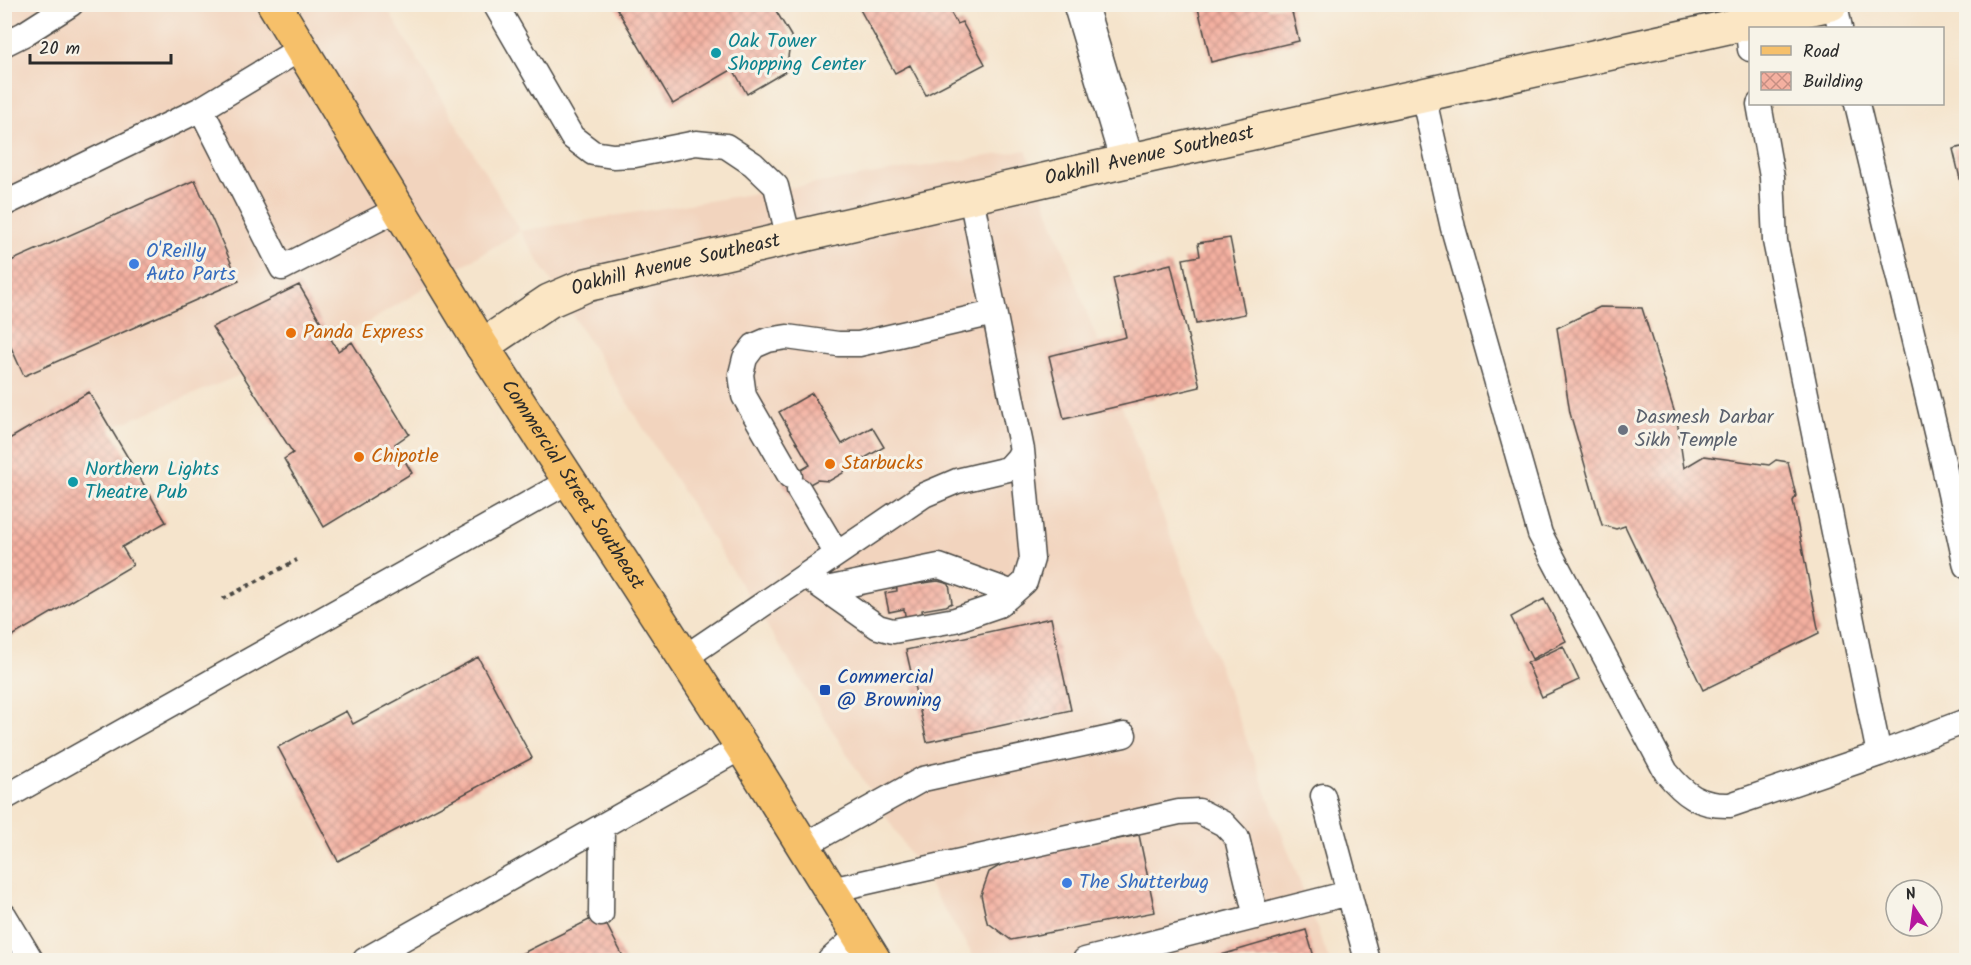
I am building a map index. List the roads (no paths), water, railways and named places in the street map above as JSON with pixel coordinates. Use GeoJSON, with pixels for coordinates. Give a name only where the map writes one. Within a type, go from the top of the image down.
{"type":"FeatureCollection","features":[{"type":"Feature","properties":{"kind":"main road","name":"Commercial Street Southeast"},"geometry":{"type":"LineString","coordinates":[[274,4],[482,346],[742,747],[866,947]]}},
{"type":"Feature","properties":{"kind":"street"},"geometry":{"type":"LineString","coordinates":[[1080,4],[1127,161]]}},
{"type":"Feature","properties":{"kind":"street","name":"Oakhill Avenue Southeast"},"geometry":{"type":"LineString","coordinates":[[1772,27],[1833,4]]}},
{"type":"Feature","properties":{"kind":"street","name":"Oakhill Avenue Southeast"},"geometry":{"type":"LineString","coordinates":[[482,346],[549,301],[586,285],[1423,96],[1748,36]]}},
{"type":"Feature","properties":{"kind":"lane"},"geometry":{"type":"LineString","coordinates":[[4,44],[71,4]]}},
{"type":"Feature","properties":{"kind":"lane"},"geometry":{"type":"LineString","coordinates":[[495,4],[572,137],[593,153],[613,156],[635,155],[696,143],[726,146],[753,164],[776,186],[789,239]]}},
{"type":"Feature","properties":{"kind":"lane"},"geometry":{"type":"LineString","coordinates":[[1833,4],[1840,27]]}},
{"type":"Feature","properties":{"kind":"lane"},"geometry":{"type":"LineString","coordinates":[[4,204],[201,109],[300,49]]}},
{"type":"Feature","properties":{"kind":"lane"},"geometry":{"type":"LineString","coordinates":[[1423,96],[1453,228],[1540,534],[1666,772],[1680,789],[1696,800],[1716,805],[1730,805],[1966,722]]}},
{"type":"Feature","properties":{"kind":"lane"},"geometry":{"type":"LineString","coordinates":[[1760,105],[1772,177],[1775,241],[1879,754]]}},
{"type":"Feature","properties":{"kind":"lane"},"geometry":{"type":"LineString","coordinates":[[1857,105],[1966,566]]}},
{"type":"Feature","properties":{"kind":"lane"},"geometry":{"type":"LineString","coordinates":[[201,109],[282,268],[398,209]]}},
{"type":"Feature","properties":{"kind":"lane"},"geometry":{"type":"LineString","coordinates":[[816,582],[878,627],[893,631],[955,620],[999,605],[1025,582],[1032,559],[1022,450],[971,197]]}},
{"type":"Feature","properties":{"kind":"lane"},"geometry":{"type":"LineString","coordinates":[[837,554],[744,396],[741,374],[745,358],[754,346],[768,340],[787,337],[838,344],[859,344],[994,313]]}},
{"type":"Feature","properties":{"kind":"lane"},"geometry":{"type":"LineString","coordinates":[[816,582],[837,554],[924,495],[957,481],[1008,469],[1022,450]]}},
{"type":"Feature","properties":{"kind":"lane"},"geometry":{"type":"LineString","coordinates":[[4,798],[569,481]]}},
{"type":"Feature","properties":{"kind":"lane"},"geometry":{"type":"LineString","coordinates":[[684,658],[816,582],[939,566],[1013,593]]}},
{"type":"Feature","properties":{"kind":"lane"},"geometry":{"type":"LineString","coordinates":[[803,846],[923,779],[1124,735]]}},
{"type":"Feature","properties":{"kind":"lane"},"geometry":{"type":"LineString","coordinates":[[365,960],[742,747]]}},
{"type":"Feature","properties":{"kind":"lane"},"geometry":{"type":"LineString","coordinates":[[1323,796],[1367,960]]}},
{"type":"Feature","properties":{"kind":"lane"},"geometry":{"type":"LineString","coordinates":[[831,891],[1179,812],[1199,811],[1224,824],[1237,838],[1256,917]]}},
{"type":"Feature","properties":{"kind":"lane"},"geometry":{"type":"LineString","coordinates":[[602,826],[602,914]]}},
{"type":"Feature","properties":{"kind":"lane"},"geometry":{"type":"LineString","coordinates":[[1085,960],[1349,893]]}},
{"type":"Feature","properties":{"kind":"lane"},"geometry":{"type":"LineString","coordinates":[[4,915],[31,960]]}},
{"type":"Feature","properties":{"kind":"lane"},"geometry":{"type":"LineString","coordinates":[[830,960],[866,947]]}},
{"type":"Feature","properties":{"kind":"place","name":"Oak Tower Shopping Center"},"geometry":{"type":"Point","coordinates":[716,53]}},
{"type":"Feature","properties":{"kind":"place","name":"O'Reilly Auto Parts"},"geometry":{"type":"Point","coordinates":[134,264]}},
{"type":"Feature","properties":{"kind":"place","name":"Panda Express"},"geometry":{"type":"Point","coordinates":[291,333]}},
{"type":"Feature","properties":{"kind":"place","name":"Dasmesh Darbar Sikh Temple"},"geometry":{"type":"Point","coordinates":[1623,430]}},
{"type":"Feature","properties":{"kind":"place","name":"Chipotle"},"geometry":{"type":"Point","coordinates":[359,457]}},
{"type":"Feature","properties":{"kind":"place","name":"Starbucks"},"geometry":{"type":"Point","coordinates":[830,464]}},
{"type":"Feature","properties":{"kind":"place","name":"Northern Lights Theatre Pub"},"geometry":{"type":"Point","coordinates":[73,482]}},
{"type":"Feature","properties":{"kind":"place","name":"Commercial @ Browning"},"geometry":{"type":"Point","coordinates":[825,690]}},
{"type":"Feature","properties":{"kind":"place","name":"The Shutterbug"},"geometry":{"type":"Point","coordinates":[1067,883]}}]}
